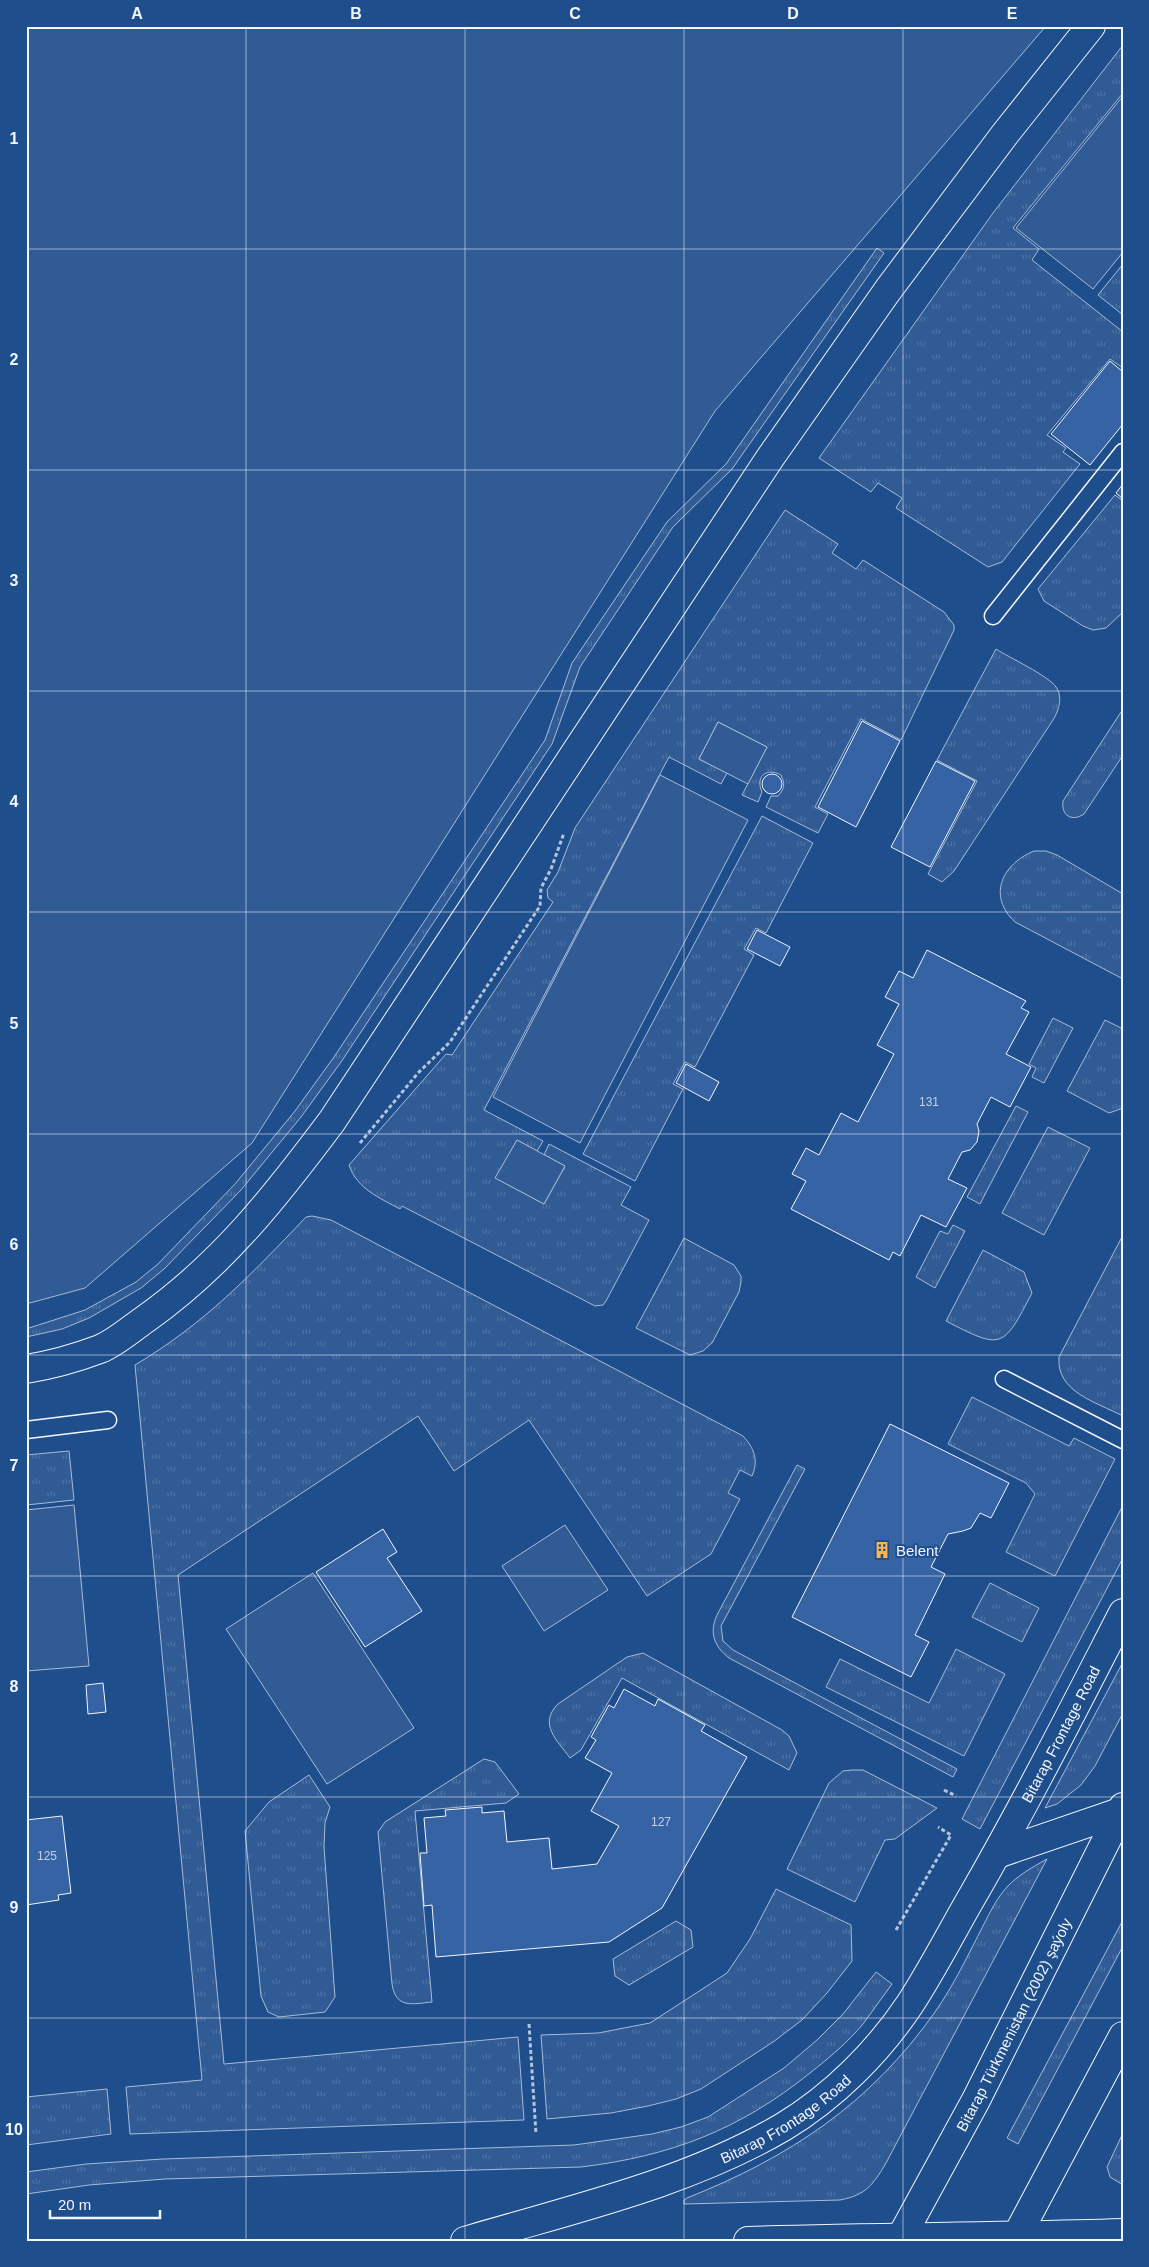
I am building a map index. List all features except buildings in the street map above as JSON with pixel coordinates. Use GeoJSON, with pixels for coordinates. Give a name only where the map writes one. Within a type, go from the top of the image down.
{"type":"FeatureCollection","features":[{"type":"Feature","properties":{"kind":"street"},"geometry":{"type":"LineString","coordinates":[[26,1369],[44,1366],[102,1348],[168,1303],[198,1278],[239,1237],[292,1174],[337,1113],[770,458],[888,290],[1005,134],[1091,26]]}},
{"type":"Feature","properties":{"kind":"street","name":"Bitarap Frontage Road"},"geometry":{"type":"LineString","coordinates":[[465,2241],[654,2184],[706,2165],[784,2126],[813,2106],[846,2079],[866,2059],[901,2017],[997,1854],[1123,1614]]}},
{"type":"Feature","properties":{"kind":"street"},"geometry":{"type":"LineString","coordinates":[[997,1854],[1121,1809]]}},
{"type":"Feature","properties":{"kind":"street","name":"Bitarap Türkmenistan (2002) şaýoly"},"geometry":{"type":"LineString","coordinates":[[901,2238],[976,2100],[1121,1809]]}},
{"type":"Feature","properties":{"kind":"street"},"geometry":{"type":"LineString","coordinates":[[1015,2238],[1123,2036]]}},
{"type":"Feature","properties":{"kind":"street"},"geometry":{"type":"LineString","coordinates":[[748,2241],[1015,2238],[1123,2233]]}},
{"type":"Feature","properties":{"kind":"lane"},"geometry":{"type":"LineString","coordinates":[[993,616],[1123,452]]}},
{"type":"Feature","properties":{"kind":"lane"},"geometry":{"type":"LineString","coordinates":[[1004,1379],[1123,1440]]}},
{"type":"Feature","properties":{"kind":"lane"},"geometry":{"type":"LineString","coordinates":[[26,1430],[108,1420]]}},
{"type":"Feature","properties":{"kind":"path"},"geometry":{"type":"LineString","coordinates":[[359,1145],[418,1073],[450,1042],[540,906],[541,888],[551,869],[566,827]]}},
{"type":"Feature","properties":{"kind":"path"},"geometry":{"type":"LineString","coordinates":[[944,1790],[956,1796]]}},
{"type":"Feature","properties":{"kind":"path"},"geometry":{"type":"LineString","coordinates":[[896,1930],[951,1835],[938,1827]]}},
{"type":"Feature","properties":{"kind":"path"},"geometry":{"type":"LineString","coordinates":[[529,2024],[536,2134]]}},
{"type":"Feature","properties":{"kind":"green space"},"geometry":{"type":"Polygon","coordinates":[[[1123,45],[1123,93],[1013,228],[1039,249],[1032,260],[1123,332],[1123,368],[1110,359],[1047,435],[1066,448],[1063,452],[1080,464],[1002,562],[988,567],[896,508],[902,498],[878,483],[871,492],[819,458],[993,213],[1123,45]]]}},
{"type":"Feature","properties":{"kind":"green space"},"geometry":{"type":"Polygon","coordinates":[[[877,248],[884,253],[732,469],[673,527],[580,667],[552,744],[341,1062],[301,1117],[241,1190],[164,1269],[141,1288],[89,1318],[62,1329],[26,1337],[26,1329],[85,1310],[136,1282],[158,1264],[235,1184],[295,1111],[334,1057],[545,740],[572,663],[667,522],[726,464],[877,248]]]}},
{"type":"Feature","properties":{"kind":"green space"},"geometry":{"type":"Polygon","coordinates":[[[1123,264],[1123,315],[1098,295],[1123,264]]]}},
{"type":"Feature","properties":{"kind":"green space"},"geometry":{"type":"Polygon","coordinates":[[[1115,495],[1123,501],[1123,612],[1106,628],[1093,630],[1083,626],[1044,601],[1038,589],[1115,495]]]}},
{"type":"Feature","properties":{"kind":"green space"},"geometry":{"type":"Polygon","coordinates":[[[785,510],[838,544],[832,553],[856,569],[863,560],[944,612],[954,625],[954,630],[901,740],[861,719],[815,807],[828,814],[818,833],[766,807],[771,796],[778,796],[782,791],[784,783],[781,775],[771,772],[763,775],[760,782],[762,792],[758,802],[742,795],[767,747],[718,722],[699,759],[727,773],[721,784],[669,757],[484,1110],[543,1141],[537,1151],[517,1140],[496,1178],[544,1204],[565,1166],[544,1155],[549,1144],[631,1187],[621,1205],[649,1220],[606,1301],[603,1305],[595,1306],[402,1206],[400,1209],[377,1197],[363,1187],[349,1165],[446,1054],[452,1055],[553,902],[548,898],[547,890],[558,872],[575,828],[785,510]]]}},
{"type":"Feature","properties":{"kind":"green space"},"geometry":{"type":"Polygon","coordinates":[[[996,649],[1037,672],[1052,683],[1058,691],[1060,699],[1058,708],[1053,720],[954,871],[942,882],[928,874],[977,781],[937,760],[996,649]]]}},
{"type":"Feature","properties":{"kind":"green space"},"geometry":{"type":"Polygon","coordinates":[[[1123,709],[1123,755],[1084,814],[1075,817],[1068,816],[1064,810],[1063,801],[1123,709]]]}},
{"type":"Feature","properties":{"kind":"green space"},"geometry":{"type":"Polygon","coordinates":[[[762,816],[813,843],[766,933],[756,928],[744,949],[754,955],[695,1067],[685,1062],[673,1084],[683,1089],[635,1181],[583,1154],[762,816]]]}},
{"type":"Feature","properties":{"kind":"green space"},"geometry":{"type":"Polygon","coordinates":[[[1034,851],[1046,851],[1057,855],[1123,894],[1123,979],[1015,922],[1006,912],[1000,892],[1002,882],[1014,864],[1034,851]]]}},
{"type":"Feature","properties":{"kind":"green space"},"geometry":{"type":"Polygon","coordinates":[[[1053,1018],[1073,1028],[1044,1083],[1032,1077],[1036,1068],[1029,1064],[1053,1018]]]}},
{"type":"Feature","properties":{"kind":"green space"},"geometry":{"type":"Polygon","coordinates":[[[1105,1020],[1123,1029],[1123,1108],[1109,1113],[1067,1091],[1105,1020]]]}},
{"type":"Feature","properties":{"kind":"green space"},"geometry":{"type":"Polygon","coordinates":[[[1016,1106],[1028,1112],[980,1204],[967,1197],[1016,1106]]]}},
{"type":"Feature","properties":{"kind":"green space"},"geometry":{"type":"Polygon","coordinates":[[[1048,1127],[1090,1148],[1044,1235],[1002,1213],[1048,1127]]]}},
{"type":"Feature","properties":{"kind":"green space"},"geometry":{"type":"Polygon","coordinates":[[[312,1216],[331,1220],[743,1436],[753,1450],[755,1465],[752,1476],[740,1470],[728,1493],[740,1499],[711,1554],[647,1596],[529,1420],[454,1471],[418,1416],[178,1575],[224,2064],[518,2037],[524,2120],[130,2134],[126,2087],[202,2080],[135,1365],[183,1333],[205,1315],[246,1279],[306,1217],[312,1216]]]}},
{"type":"Feature","properties":{"kind":"green space"},"geometry":{"type":"Polygon","coordinates":[[[953,1225],[965,1231],[935,1288],[916,1277],[940,1231],[948,1234],[953,1225]]]}},
{"type":"Feature","properties":{"kind":"green space"},"geometry":{"type":"Polygon","coordinates":[[[1123,1235],[1123,1416],[1090,1400],[1071,1387],[1064,1379],[1060,1369],[1059,1357],[1123,1235]]]}},
{"type":"Feature","properties":{"kind":"green space"},"geometry":{"type":"Polygon","coordinates":[[[684,1238],[734,1265],[741,1276],[739,1292],[712,1343],[703,1351],[690,1355],[636,1328],[684,1238]]]}},
{"type":"Feature","properties":{"kind":"green space"},"geometry":{"type":"Polygon","coordinates":[[[983,1250],[1024,1272],[1032,1293],[1014,1325],[1007,1334],[999,1339],[990,1340],[979,1337],[946,1321],[983,1250]]]}},
{"type":"Feature","properties":{"kind":"green space"},"geometry":{"type":"Polygon","coordinates":[[[972,1397],[1069,1446],[1074,1438],[1115,1459],[1055,1576],[1006,1552],[1035,1494],[1026,1483],[948,1444],[972,1397]]]}},
{"type":"Feature","properties":{"kind":"green space"},"geometry":{"type":"Polygon","coordinates":[[[69,1451],[74,1500],[26,1505],[26,1455],[69,1451]]]}},
{"type":"Feature","properties":{"kind":"green space"},"geometry":{"type":"Polygon","coordinates":[[[797,1465],[805,1469],[721,1626],[723,1641],[733,1650],[957,1769],[953,1777],[729,1658],[714,1639],[713,1628],[717,1615],[797,1465]]]}},
{"type":"Feature","properties":{"kind":"green space"},"geometry":{"type":"Polygon","coordinates":[[[1123,1505],[1123,1558],[980,1829],[962,1819],[1123,1505]]]}},
{"type":"Feature","properties":{"kind":"green space"},"geometry":{"type":"Polygon","coordinates":[[[990,1583],[1039,1608],[1022,1642],[972,1617],[990,1583]]]}},
{"type":"Feature","properties":{"kind":"green space"},"geometry":{"type":"Polygon","coordinates":[[[956,1649],[1005,1674],[964,1756],[826,1687],[840,1659],[929,1703],[956,1649]]]}},
{"type":"Feature","properties":{"kind":"green space"},"geometry":{"type":"Polygon","coordinates":[[[643,1653],[782,1730],[789,1736],[797,1753],[789,1770],[622,1678],[581,1750],[570,1758],[552,1732],[550,1718],[552,1711],[558,1704],[627,1657],[643,1653]]]}},
{"type":"Feature","properties":{"kind":"green space"},"geometry":{"type":"Polygon","coordinates":[[[1123,1662],[1123,1713],[1095,1766],[1081,1785],[1057,1804],[1045,1808],[1123,1662]]]}},
{"type":"Feature","properties":{"kind":"green space"},"geometry":{"type":"Polygon","coordinates":[[[484,1759],[495,1762],[519,1794],[506,1803],[415,1811],[432,2002],[406,2003],[397,1998],[392,1984],[378,1832],[385,1822],[484,1759]]]}},
{"type":"Feature","properties":{"kind":"green space"},"geometry":{"type":"Polygon","coordinates":[[[863,1770],[937,1808],[895,1839],[885,1840],[855,1902],[787,1869],[829,1783],[843,1771],[863,1770]]]}},
{"type":"Feature","properties":{"kind":"green space"},"geometry":{"type":"Polygon","coordinates":[[[309,1775],[330,1807],[325,1823],[324,1847],[335,1997],[325,2012],[279,2017],[268,2012],[261,1996],[245,1831],[269,1802],[309,1775]]]}},
{"type":"Feature","properties":{"kind":"green space"},"geometry":{"type":"Polygon","coordinates":[[[1047,1859],[886,2163],[868,2188],[849,2198],[840,2200],[684,2204],[684,2200],[687,2198],[760,2165],[794,2145],[825,2124],[883,2074],[910,2045],[942,2002],[1003,1891],[1021,1875],[1047,1859]]]}},
{"type":"Feature","properties":{"kind":"green space"},"geometry":{"type":"Polygon","coordinates":[[[776,1889],[851,1925],[852,1961],[827,1993],[802,2020],[773,2042],[701,2089],[676,2099],[611,2113],[547,2119],[541,2035],[598,2033],[650,2023],[727,1973],[750,1939],[776,1889]]]}},
{"type":"Feature","properties":{"kind":"green space"},"geometry":{"type":"Polygon","coordinates":[[[1123,1920],[1123,1946],[1018,2144],[1007,2138],[1123,1920]]]}},
{"type":"Feature","properties":{"kind":"green space"},"geometry":{"type":"Polygon","coordinates":[[[676,1921],[691,1930],[693,1947],[629,1985],[615,1976],[613,1959],[676,1921]]]}},
{"type":"Feature","properties":{"kind":"green space"},"geometry":{"type":"Polygon","coordinates":[[[876,1972],[892,1984],[857,2031],[838,2050],[810,2073],[757,2110],[730,2125],[703,2137],[645,2156],[581,2167],[165,2179],[89,2185],[26,2194],[26,2172],[86,2164],[163,2159],[574,2145],[652,2134],[681,2127],[708,2117],[784,2068],[817,2040],[843,2014],[876,1972]]]}},
{"type":"Feature","properties":{"kind":"green space"},"geometry":{"type":"Polygon","coordinates":[[[107,2089],[111,2134],[26,2145],[26,2097],[107,2089]]]}},
{"type":"Feature","properties":{"kind":"green space"},"geometry":{"type":"Polygon","coordinates":[[[1123,2133],[1123,2185],[1110,2177],[1107,2167],[1123,2133]]]}},
{"type":"Feature","properties":{"kind":"shaded area"},"geometry":{"type":"Polygon","coordinates":[[[26,26],[1046,26],[715,411],[252,1143],[85,1288],[26,1304],[26,26]]]}},
{"type":"Feature","properties":{"kind":"shaded area"},"geometry":{"type":"Polygon","coordinates":[[[1123,96],[1123,252],[1093,289],[1016,228],[1123,96]]]}},
{"type":"Feature","properties":{"kind":"shaded area"},"geometry":{"type":"Polygon","coordinates":[[[718,722],[767,747],[748,784],[699,759],[718,722]]]}},
{"type":"Feature","properties":{"kind":"shaded area"},"geometry":{"type":"Polygon","coordinates":[[[660,775],[748,820],[580,1143],[493,1097],[660,775]]]}},
{"type":"Feature","properties":{"kind":"shaded area"},"geometry":{"type":"Polygon","coordinates":[[[517,1140],[565,1166],[544,1204],[495,1178],[517,1140]]]}},
{"type":"Feature","properties":{"kind":"shaded area"},"geometry":{"type":"Polygon","coordinates":[[[74,1505],[89,1666],[26,1671],[26,1510],[74,1505]]]}},
{"type":"Feature","properties":{"kind":"shaded area"},"geometry":{"type":"Polygon","coordinates":[[[565,1525],[608,1590],[544,1631],[502,1566],[565,1525]]]}},
{"type":"Feature","properties":{"kind":"shaded area"},"geometry":{"type":"Polygon","coordinates":[[[313,1573],[414,1728],[327,1784],[226,1629],[313,1573]]]}},
{"type":"Feature","properties":{"kind":"place","name":"Belent"},"geometry":{"type":"Point","coordinates":[882,1550]}}]}
